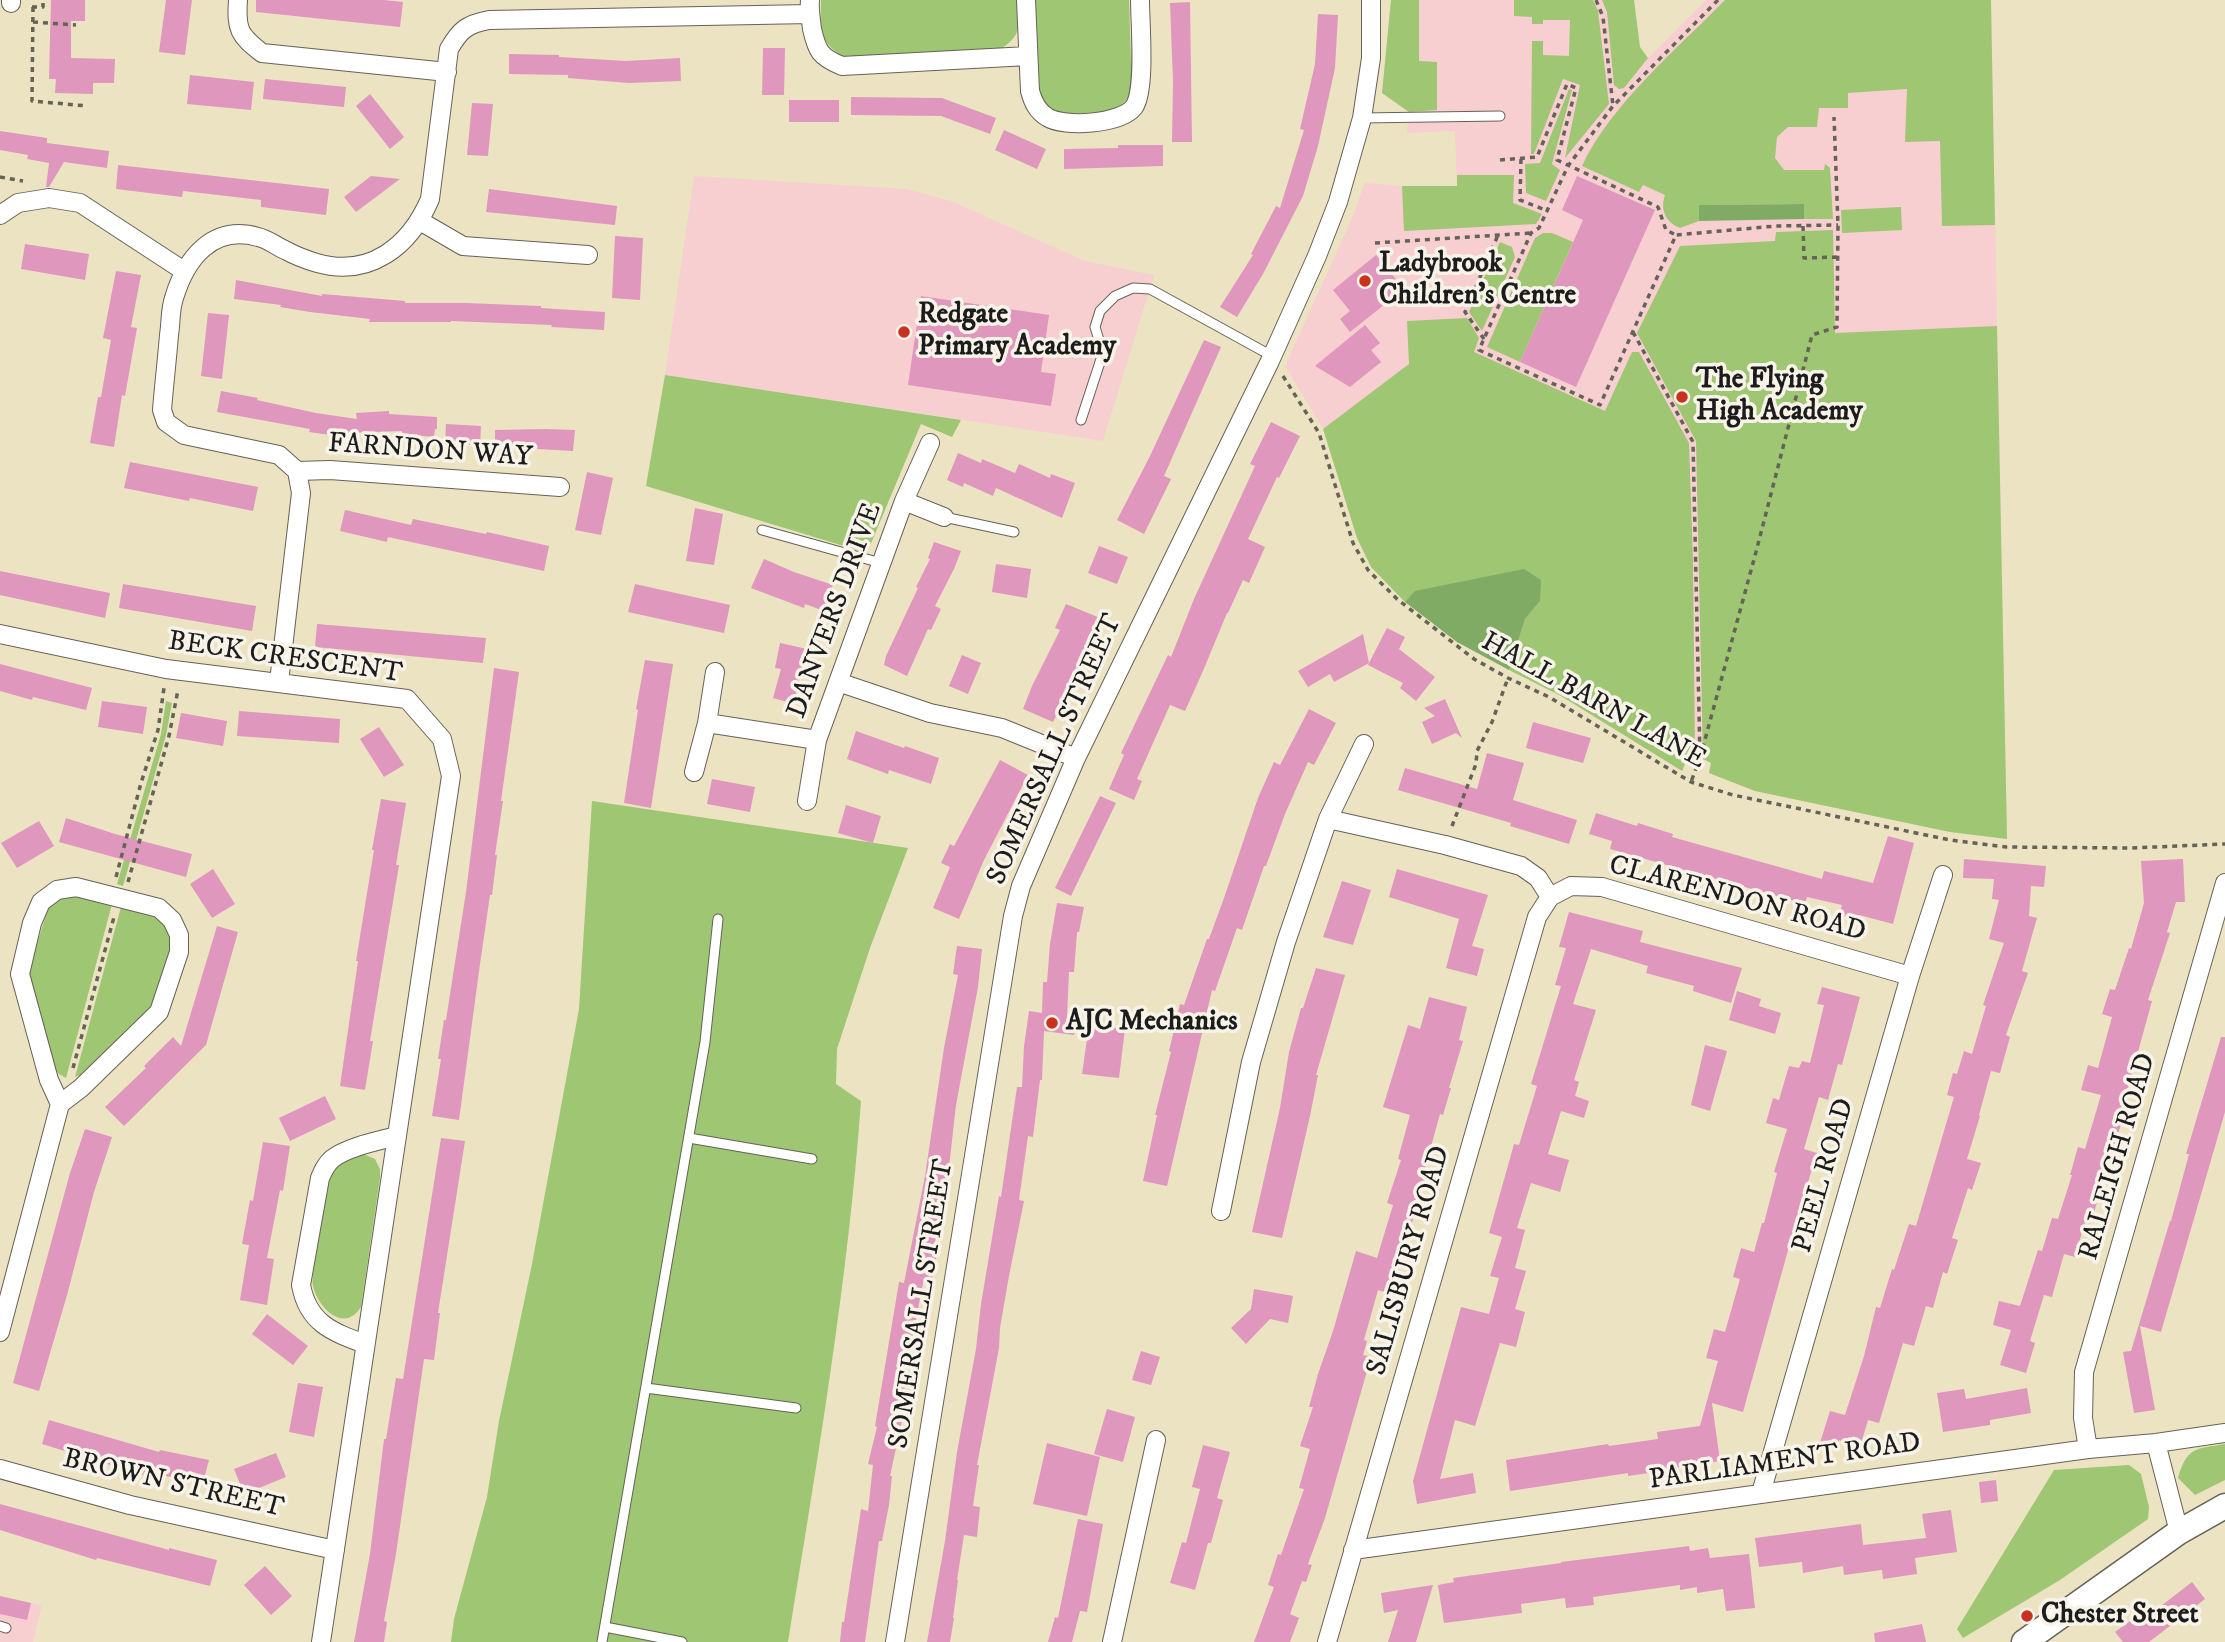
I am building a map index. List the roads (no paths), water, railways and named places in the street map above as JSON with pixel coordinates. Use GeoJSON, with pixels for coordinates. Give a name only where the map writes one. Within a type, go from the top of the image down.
{"type":"FeatureCollection","features":[{"type":"Feature","properties":{"kind":"street"},"geometry":{"type":"LineString","coordinates":[[238,0],[237,19],[244,40],[262,53],[447,72]]}},
{"type":"Feature","properties":{"kind":"street"},"geometry":{"type":"LineString","coordinates":[[1026,0],[1030,91],[1034,105],[1046,117],[1062,123],[1114,120],[1133,108],[1140,91],[1140,0]]}},
{"type":"Feature","properties":{"kind":"street","name":"SOMERSALL STREET"},"geometry":{"type":"LineString","coordinates":[[895,1642],[1013,916],[1021,886],[1076,758],[1271,359],[1317,256],[1338,202],[1362,118],[1371,58],[1371,0]]}},
{"type":"Feature","properties":{"kind":"street"},"geometry":{"type":"LineString","coordinates":[[810,7],[816,48],[828,60],[842,66],[1028,55]]}},
{"type":"Feature","properties":{"kind":"street","name":"FARNDON WAY"},"geometry":{"type":"LineString","coordinates":[[279,682],[301,493],[297,471],[279,455],[184,435],[166,422],[162,410],[173,299],[184,271],[199,250],[218,237],[246,234],[261,237],[288,252],[318,263],[346,268],[376,260],[399,246],[421,221],[430,199],[449,49],[457,35],[471,23],[489,20],[810,7]]}},
{"type":"Feature","properties":{"kind":"street"},"geometry":{"type":"LineString","coordinates":[[0,215],[18,203],[49,198],[80,203],[184,271]]}},
{"type":"Feature","properties":{"kind":"street"},"geometry":{"type":"LineString","coordinates":[[421,221],[463,246],[588,255]]}},
{"type":"Feature","properties":{"kind":"street","name":"DANVERS DRIVE"},"geometry":{"type":"LineString","coordinates":[[807,801],[817,740],[904,501],[930,443]]}},
{"type":"Feature","properties":{"kind":"street","name":"FARNDON WAY"},"geometry":{"type":"LineString","coordinates":[[297,471],[330,470],[560,487]]}},
{"type":"Feature","properties":{"kind":"street"},"geometry":{"type":"LineString","coordinates":[[904,501],[944,517]]}},
{"type":"Feature","properties":{"kind":"street","name":"BECK CRESCENT"},"geometry":{"type":"LineString","coordinates":[[0,634],[174,670],[407,699],[442,739],[452,776],[321,1642]]}},
{"type":"Feature","properties":{"kind":"street"},"geometry":{"type":"LineString","coordinates":[[694,772],[707,723],[715,672]]}},
{"type":"Feature","properties":{"kind":"street"},"geometry":{"type":"LineString","coordinates":[[838,682],[930,713],[1002,728],[1076,758]]}},
{"type":"Feature","properties":{"kind":"street"},"geometry":{"type":"LineString","coordinates":[[707,723],[817,740]]}},
{"type":"Feature","properties":{"kind":"street"},"geometry":{"type":"LineString","coordinates":[[1221,1211],[1251,1062],[1286,942],[1328,818],[1364,744]]}},
{"type":"Feature","properties":{"kind":"street"},"geometry":{"type":"LineString","coordinates":[[1328,818],[1521,866],[1538,878],[1550,897]]}},
{"type":"Feature","properties":{"kind":"street","name":"PEEL ROAD"},"geometry":{"type":"LineString","coordinates":[[1761,1493],[1910,976],[1943,875]]}},
{"type":"Feature","properties":{"kind":"street","name":"RALEIGH ROAD"},"geometry":{"type":"LineString","coordinates":[[2088,1448],[2083,1418],[2084,1372],[2225,883]]}},
{"type":"Feature","properties":{"kind":"street","name":"CLARENDON ROAD"},"geometry":{"type":"LineString","coordinates":[[1550,897],[1571,886],[1602,887],[1910,976]]}},
{"type":"Feature","properties":{"kind":"street"},"geometry":{"type":"LineString","coordinates":[[0,1332],[62,1102],[81,1088],[159,1012],[179,952],[179,935],[172,920],[159,908],[76,887],[57,890],[41,902],[32,923],[20,974],[49,1080],[62,1102]]}},
{"type":"Feature","properties":{"kind":"street","name":"SALISBURY ROAD"},"geometry":{"type":"LineString","coordinates":[[1327,1642],[1537,917],[1550,897]]}},
{"type":"Feature","properties":{"kind":"street"},"geometry":{"type":"LineString","coordinates":[[365,1344],[338,1335],[312,1316],[304,1300],[301,1285],[320,1178],[325,1166],[334,1157],[397,1136]]}},
{"type":"Feature","properties":{"kind":"street","name":"PARLIAMENT ROAD"},"geometry":{"type":"LineString","coordinates":[[1353,1550],[2088,1448],[2156,1443],[2225,1433]]}},
{"type":"Feature","properties":{"kind":"street"},"geometry":{"type":"LineString","coordinates":[[1112,1642],[1156,1440]]}},
{"type":"Feature","properties":{"kind":"street"},"geometry":{"type":"LineString","coordinates":[[2156,1443],[2179,1532]]}},
{"type":"Feature","properties":{"kind":"street","name":"BROWN STREET"},"geometry":{"type":"LineString","coordinates":[[0,1469],[130,1505],[335,1550]]}},
{"type":"Feature","properties":{"kind":"street"},"geometry":{"type":"LineString","coordinates":[[2024,1642],[2179,1532],[2222,1513]]}},
{"type":"Feature","properties":{"kind":"lane"},"geometry":{"type":"LineString","coordinates":[[1362,118],[1500,116]]}},
{"type":"Feature","properties":{"kind":"lane"},"geometry":{"type":"LineString","coordinates":[[1082,420],[1103,353],[1095,327],[1100,311],[1115,296],[1133,289],[1150,289],[1271,359]]}},
{"type":"Feature","properties":{"kind":"lane"},"geometry":{"type":"LineString","coordinates":[[944,517],[1014,532]]}},
{"type":"Feature","properties":{"kind":"lane"},"geometry":{"type":"LineString","coordinates":[[762,530],[881,564]]}},
{"type":"Feature","properties":{"kind":"lane"},"geometry":{"type":"LineString","coordinates":[[602,1642],[705,1042],[718,919]]}},
{"type":"Feature","properties":{"kind":"lane"},"geometry":{"type":"LineString","coordinates":[[689,1138],[812,1159]]}},
{"type":"Feature","properties":{"kind":"lane"},"geometry":{"type":"LineString","coordinates":[[646,1388],[796,1408]]}},
{"type":"Feature","properties":{"kind":"lane"},"geometry":{"type":"LineString","coordinates":[[605,1628],[682,1642]]}},
{"type":"Feature","properties":{"kind":"place","name":"Ladybrook Children's Centre"},"geometry":{"type":"Point","coordinates":[1365,281]}},
{"type":"Feature","properties":{"kind":"place","name":"Redgate Primary Academy"},"geometry":{"type":"Point","coordinates":[904,332]}},
{"type":"Feature","properties":{"kind":"place","name":"The Flying High Academy"},"geometry":{"type":"Point","coordinates":[1682,397]}},
{"type":"Feature","properties":{"kind":"place","name":"AJC Mechanics"},"geometry":{"type":"Point","coordinates":[1052,1023]}},
{"type":"Feature","properties":{"kind":"place","name":"Chester Street"},"geometry":{"type":"Point","coordinates":[2027,1616]}}]}
